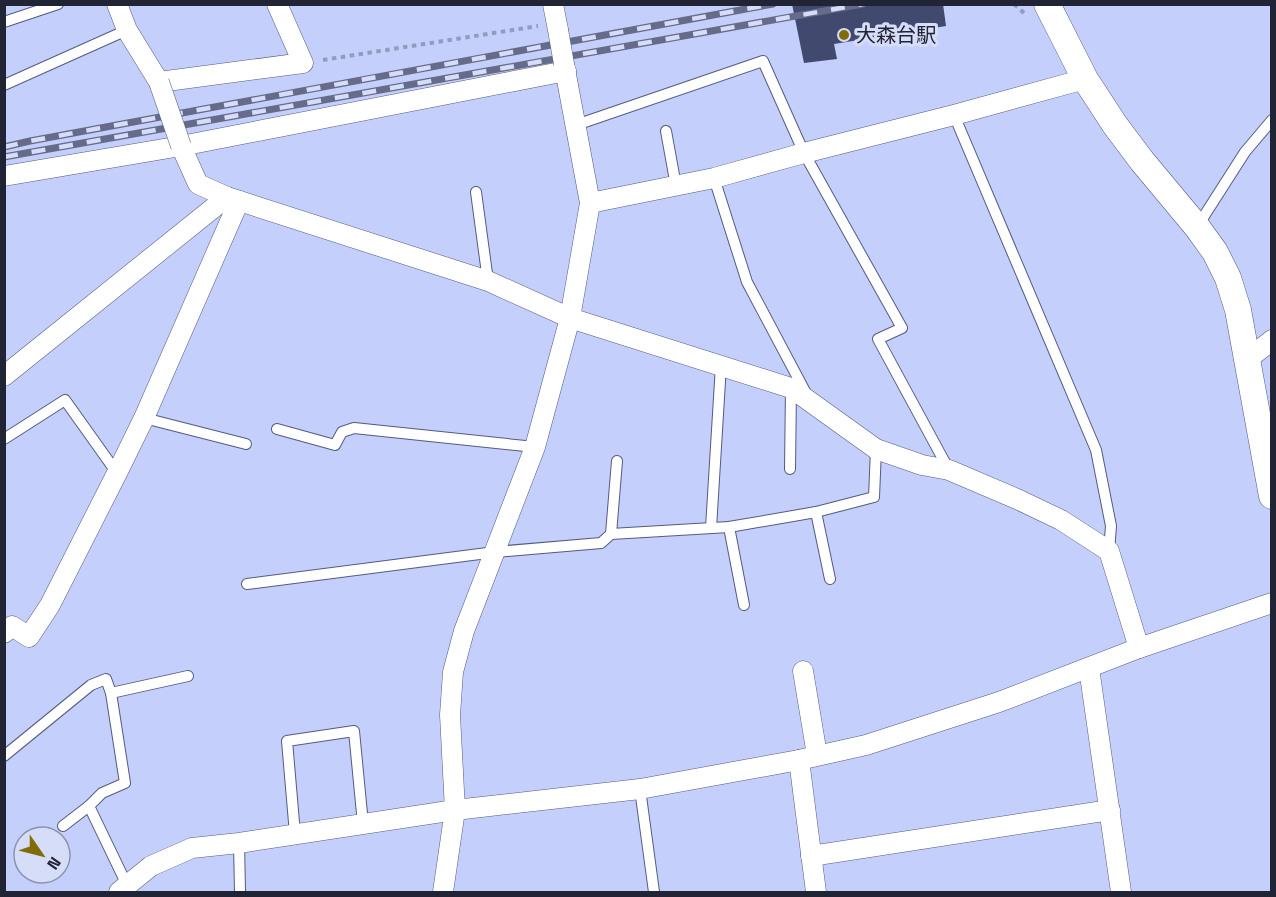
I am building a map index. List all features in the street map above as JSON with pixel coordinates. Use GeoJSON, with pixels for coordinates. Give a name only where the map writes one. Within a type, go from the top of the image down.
{"type":"FeatureCollection","features":[{"type":"Feature","properties":{"kind":"street"},"geometry":{"type":"LineString","coordinates":[[117,4],[127,30],[159,82],[181,146],[198,184],[233,199],[488,282],[570,318],[791,388],[876,449],[922,465],[950,470],[1060,520],[1109,551],[1139,648]]}},
{"type":"Feature","properties":{"kind":"street"},"geometry":{"type":"LineString","coordinates":[[159,82],[303,63],[277,4]]}},
{"type":"Feature","properties":{"kind":"street"},"geometry":{"type":"LineString","coordinates":[[1047,4],[1085,79],[1142,161],[1215,252],[1228,278],[1238,310],[1248,358],[1269,466],[1272,496]]}},
{"type":"Feature","properties":{"kind":"street"},"geometry":{"type":"LineString","coordinates":[[443,892],[455,810],[450,715],[453,672],[464,631],[535,447],[570,318],[590,203],[556,19]]}},
{"type":"Feature","properties":{"kind":"street"},"geometry":{"type":"LineString","coordinates":[[4,176],[181,146],[565,67]]}},
{"type":"Feature","properties":{"kind":"street"},"geometry":{"type":"LineString","coordinates":[[590,203],[714,178],[1085,79]]}},
{"type":"Feature","properties":{"kind":"street"},"geometry":{"type":"LineString","coordinates":[[4,376],[233,199]]}},
{"type":"Feature","properties":{"kind":"street"},"geometry":{"type":"LineString","coordinates":[[4,633],[12,626],[29,636],[50,604],[144,418],[233,199]]}},
{"type":"Feature","properties":{"kind":"street"},"geometry":{"type":"LineString","coordinates":[[1248,358],[1272,340]]}},
{"type":"Feature","properties":{"kind":"street"},"geometry":{"type":"LineString","coordinates":[[123,889],[151,866],[192,848],[240,843],[455,810],[640,789],[866,745],[999,702],[1139,648],[1272,603]]}},
{"type":"Feature","properties":{"kind":"street"},"geometry":{"type":"LineString","coordinates":[[1089,668],[1121,892]]}},
{"type":"Feature","properties":{"kind":"street"},"geometry":{"type":"LineString","coordinates":[[803,671],[811,856],[816,892]]}},
{"type":"Feature","properties":{"kind":"street"},"geometry":{"type":"LineString","coordinates":[[811,856],[1110,810]]}},
{"type":"Feature","properties":{"kind":"lane"},"geometry":{"type":"LineString","coordinates":[[4,22],[58,4]]}},
{"type":"Feature","properties":{"kind":"lane"},"geometry":{"type":"LineString","coordinates":[[4,85],[127,30]]}},
{"type":"Feature","properties":{"kind":"lane"},"geometry":{"type":"LineString","coordinates":[[576,125],[763,61],[804,153],[902,328],[878,339],[950,470]]}},
{"type":"Feature","properties":{"kind":"lane"},"geometry":{"type":"LineString","coordinates":[[954,115],[1095,450],[1111,526],[1109,551]]}},
{"type":"Feature","properties":{"kind":"lane"},"geometry":{"type":"LineString","coordinates":[[1197,227],[1245,152],[1272,120]]}},
{"type":"Feature","properties":{"kind":"lane"},"geometry":{"type":"LineString","coordinates":[[666,131],[676,186]]}},
{"type":"Feature","properties":{"kind":"lane"},"geometry":{"type":"LineString","coordinates":[[714,178],[747,282],[809,399]]}},
{"type":"Feature","properties":{"kind":"lane"},"geometry":{"type":"LineString","coordinates":[[476,192],[488,282]]}},
{"type":"Feature","properties":{"kind":"lane"},"geometry":{"type":"LineString","coordinates":[[711,528],[721,365]]}},
{"type":"Feature","properties":{"kind":"lane"},"geometry":{"type":"LineString","coordinates":[[790,469],[791,388]]}},
{"type":"Feature","properties":{"kind":"lane"},"geometry":{"type":"LineString","coordinates":[[4,440],[65,400],[117,473]]}},
{"type":"Feature","properties":{"kind":"lane"},"geometry":{"type":"LineString","coordinates":[[144,418],[246,444]]}},
{"type":"Feature","properties":{"kind":"lane"},"geometry":{"type":"LineString","coordinates":[[277,429],[335,445],[342,432],[354,428],[535,447]]}},
{"type":"Feature","properties":{"kind":"lane"},"geometry":{"type":"LineString","coordinates":[[247,584],[495,552],[601,543],[611,534],[729,527],[816,512],[874,497],[876,449]]}},
{"type":"Feature","properties":{"kind":"lane"},"geometry":{"type":"LineString","coordinates":[[611,534],[617,461]]}},
{"type":"Feature","properties":{"kind":"lane"},"geometry":{"type":"LineString","coordinates":[[816,512],[830,579]]}},
{"type":"Feature","properties":{"kind":"lane"},"geometry":{"type":"LineString","coordinates":[[729,527],[744,605]]}},
{"type":"Feature","properties":{"kind":"lane"},"geometry":{"type":"LineString","coordinates":[[111,693],[188,676]]}},
{"type":"Feature","properties":{"kind":"lane"},"geometry":{"type":"LineString","coordinates":[[4,756],[91,685],[106,679],[111,693],[125,783],[102,793],[64,825]]}},
{"type":"Feature","properties":{"kind":"lane"},"geometry":{"type":"LineString","coordinates":[[295,834],[287,741],[354,731],[363,824]]}},
{"type":"Feature","properties":{"kind":"lane"},"geometry":{"type":"LineString","coordinates":[[640,789],[654,892]]}},
{"type":"Feature","properties":{"kind":"lane"},"geometry":{"type":"LineString","coordinates":[[89,806],[123,889]]}},
{"type":"Feature","properties":{"kind":"lane"},"geometry":{"type":"LineString","coordinates":[[240,843],[240,892]]}},
{"type":"Feature","properties":{"kind":"path"},"geometry":{"type":"LineString","coordinates":[[303,63],[556,19]]}},
{"type":"Feature","properties":{"kind":"building","name":"大森台駅"},"geometry":{"type":"Polygon","coordinates":[[[792,4],[943,4],[946,26],[834,44],[837,59],[804,63],[792,4]]]}},
{"type":"Feature","properties":{"kind":"railway"},"geometry":{"type":"LineString","coordinates":[[4,147],[773,4]]}},
{"type":"Feature","properties":{"kind":"railway"},"geometry":{"type":"LineString","coordinates":[[4,157],[863,4]]}},
{"type":"Feature","properties":{"kind":"place","name":"大森台駅"},"geometry":{"type":"Point","coordinates":[844,35]}}]}
